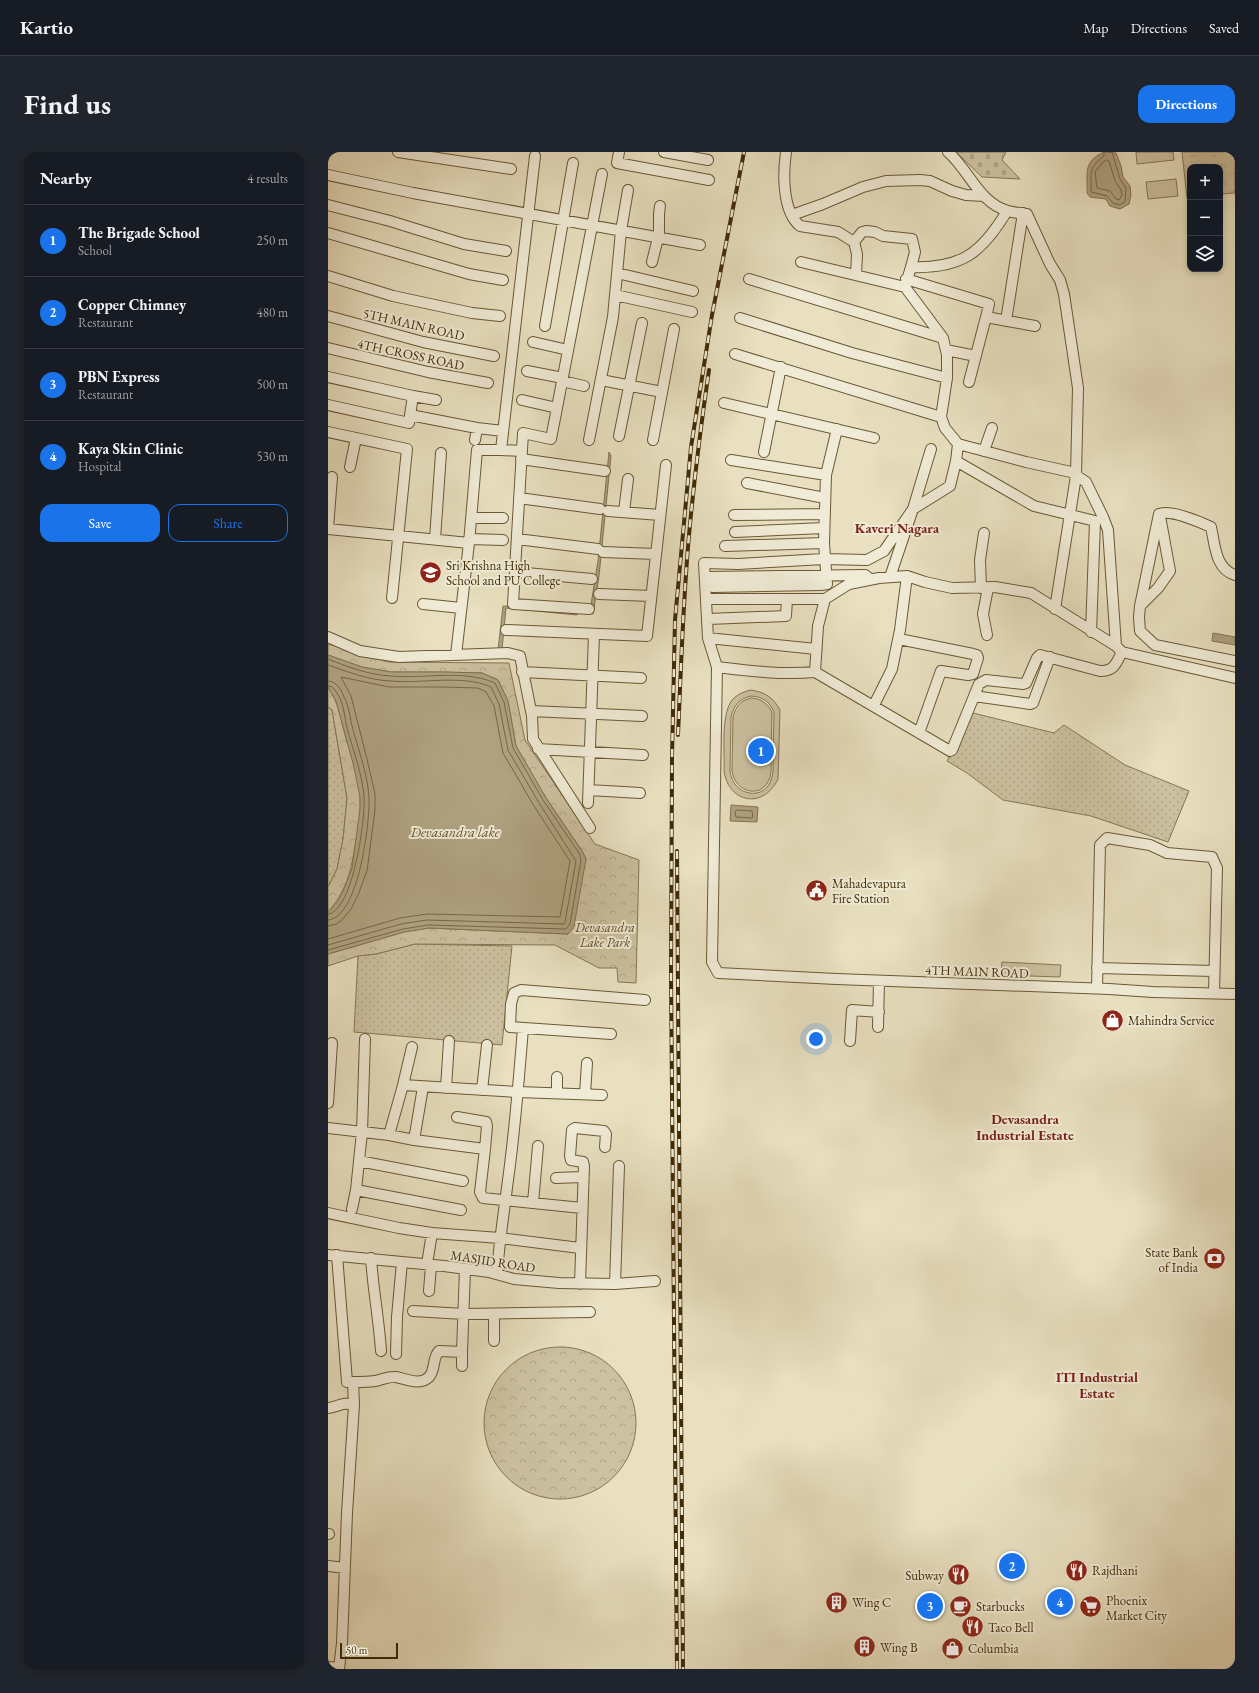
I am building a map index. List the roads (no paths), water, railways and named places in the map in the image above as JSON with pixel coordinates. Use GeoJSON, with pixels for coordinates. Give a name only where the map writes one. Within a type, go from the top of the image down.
{"type":"FeatureCollection","features":[{"type":"Feature","properties":{"kind":"street"},"geometry":{"type":"LineString","coordinates":[[398,152],[511,169]]}},
{"type":"Feature","properties":{"kind":"street"},"geometry":{"type":"LineString","coordinates":[[619,152],[617,163],[709,180]]}},
{"type":"Feature","properties":{"kind":"street"},"geometry":{"type":"LineString","coordinates":[[670,173],[670,152],[708,160]]}},
{"type":"Feature","properties":{"kind":"street"},"geometry":{"type":"LineString","coordinates":[[786,152],[784,185],[795,222],[800,226],[838,232],[854,242],[857,254],[856,275]]}},
{"type":"Feature","properties":{"kind":"street"},"geometry":{"type":"LineString","coordinates":[[948,152],[958,161],[975,186],[984,196],[1007,211],[1027,214],[1050,264],[1060,280],[1064,294],[1078,388],[1076,476],[1055,609]]}},
{"type":"Feature","properties":{"kind":"street"},"geometry":{"type":"LineString","coordinates":[[501,450],[535,156]]}},
{"type":"Feature","properties":{"kind":"street"},"geometry":{"type":"LineString","coordinates":[[545,326],[573,164]]}},
{"type":"Feature","properties":{"kind":"street"},"geometry":{"type":"LineString","coordinates":[[589,609],[513,604],[523,433],[551,439],[602,174]]}},
{"type":"Feature","properties":{"kind":"street"},"geometry":{"type":"LineString","coordinates":[[328,175],[413,193],[700,245]]}},
{"type":"Feature","properties":{"kind":"street"},"geometry":{"type":"LineString","coordinates":[[792,215],[863,187],[886,181],[930,181],[952,191],[966,195],[984,196]]}},
{"type":"Feature","properties":{"kind":"street"},"geometry":{"type":"LineString","coordinates":[[589,440],[613,317],[621,231],[628,190]]}},
{"type":"Feature","properties":{"kind":"street"},"geometry":{"type":"LineString","coordinates":[[328,205],[390,221],[464,244],[506,251]]}},
{"type":"Feature","properties":{"kind":"street"},"geometry":{"type":"LineString","coordinates":[[652,262],[658,238],[658,214],[660,206]]}},
{"type":"Feature","properties":{"kind":"street"},"geometry":{"type":"LineString","coordinates":[[911,267],[926,268],[962,260],[988,239],[1007,211]]}},
{"type":"Feature","properties":{"kind":"street"},"geometry":{"type":"LineString","coordinates":[[1006,322],[1023,213]]}},
{"type":"Feature","properties":{"kind":"street"},"geometry":{"type":"LineString","coordinates":[[854,242],[862,232],[866,231],[875,232],[883,236],[912,239],[915,252],[905,283]]}},
{"type":"Feature","properties":{"kind":"street"},"geometry":{"type":"LineString","coordinates":[[328,233],[469,274],[503,280]]}},
{"type":"Feature","properties":{"kind":"street"},"geometry":{"type":"LineString","coordinates":[[801,262],[856,275],[905,283],[989,304],[969,382]]}},
{"type":"Feature","properties":{"kind":"street"},"geometry":{"type":"LineString","coordinates":[[617,273],[693,291]]}},
{"type":"Feature","properties":{"kind":"street"},"geometry":{"type":"LineString","coordinates":[[328,276],[393,296],[472,313],[500,316]]}},
{"type":"Feature","properties":{"kind":"street"},"geometry":{"type":"LineString","coordinates":[[749,279],[943,338]]}},
{"type":"Feature","properties":{"kind":"street"},"geometry":{"type":"LineString","coordinates":[[905,283],[943,338],[946,350],[947,378],[941,417],[945,428],[958,444],[1071,472],[1086,482],[1103,516],[1108,530],[1119,649],[1112,670],[1100,671],[1050,656],[1040,655],[1037,658],[1026,683],[1023,684],[986,680],[979,684],[952,750],[947,750],[874,705],[815,672],[792,674],[717,667],[708,638],[704,563],[738,564],[824,559],[867,560],[884,551],[913,509],[950,486],[956,461],[958,444]]}},
{"type":"Feature","properties":{"kind":"street"},"geometry":{"type":"LineString","coordinates":[[615,295],[692,312]]}},
{"type":"Feature","properties":{"kind":"street","name":"5TH MAIN ROAD"},"geometry":{"type":"LineString","coordinates":[[328,316],[423,342],[494,356]]}},
{"type":"Feature","properties":{"kind":"street"},"geometry":{"type":"LineString","coordinates":[[740,318],[852,353],[947,378]]}},
{"type":"Feature","properties":{"kind":"street"},"geometry":{"type":"LineString","coordinates":[[986,318],[1035,326]]}},
{"type":"Feature","properties":{"kind":"street"},"geometry":{"type":"LineString","coordinates":[[619,436],[642,323]]}},
{"type":"Feature","properties":{"kind":"street"},"geometry":{"type":"LineString","coordinates":[[653,440],[674,329]]}},
{"type":"Feature","properties":{"kind":"street"},"geometry":{"type":"LineString","coordinates":[[533,342],[568,350]]}},
{"type":"Feature","properties":{"kind":"street","name":"4TH CROSS ROAD"},"geometry":{"type":"LineString","coordinates":[[328,348],[420,370],[488,383]]}},
{"type":"Feature","properties":{"kind":"street"},"geometry":{"type":"LineString","coordinates":[[946,350],[976,356]]}},
{"type":"Feature","properties":{"kind":"street"},"geometry":{"type":"LineString","coordinates":[[735,354],[941,417]]}},
{"type":"Feature","properties":{"kind":"street"},"geometry":{"type":"LineString","coordinates":[[764,452],[781,367]]}},
{"type":"Feature","properties":{"kind":"street"},"geometry":{"type":"LineString","coordinates":[[527,371],[584,386]]}},
{"type":"Feature","properties":{"kind":"street"},"geometry":{"type":"LineString","coordinates":[[328,377],[436,400]]}},
{"type":"Feature","properties":{"kind":"street"},"geometry":{"type":"LineString","coordinates":[[601,380],[662,392]]}},
{"type":"Feature","properties":{"kind":"street"},"geometry":{"type":"LineString","coordinates":[[328,405],[409,423],[413,396]]}},
{"type":"Feature","properties":{"kind":"street"},"geometry":{"type":"LineString","coordinates":[[522,400],[557,408]]}},
{"type":"Feature","properties":{"kind":"street"},"geometry":{"type":"LineString","coordinates":[[724,404],[836,428],[874,438]]}},
{"type":"Feature","properties":{"kind":"street"},"geometry":{"type":"LineString","coordinates":[[410,415],[477,428],[503,431]]}},
{"type":"Feature","properties":{"kind":"street"},"geometry":{"type":"LineString","coordinates":[[475,440],[477,428]]}},
{"type":"Feature","properties":{"kind":"street"},"geometry":{"type":"LineString","coordinates":[[706,581],[713,587],[827,584],[824,559],[826,475],[836,428]]}},
{"type":"Feature","properties":{"kind":"street"},"geometry":{"type":"LineString","coordinates":[[984,451],[992,428]]}},
{"type":"Feature","properties":{"kind":"street"},"geometry":{"type":"LineString","coordinates":[[328,432],[407,449],[392,598]]}},
{"type":"Feature","properties":{"kind":"street"},"geometry":{"type":"LineString","coordinates":[[350,467],[356,438]]}},
{"type":"Feature","properties":{"kind":"street"},"geometry":{"type":"LineString","coordinates":[[890,577],[931,449]]}},
{"type":"Feature","properties":{"kind":"street"},"geometry":{"type":"LineString","coordinates":[[456,655],[472,518],[476,450],[501,450],[604,471]]}},
{"type":"Feature","properties":{"kind":"street"},"geometry":{"type":"LineString","coordinates":[[435,539],[441,453]]}},
{"type":"Feature","properties":{"kind":"street"},"geometry":{"type":"LineString","coordinates":[[731,460],[826,475]]}},
{"type":"Feature","properties":{"kind":"street"},"geometry":{"type":"LineString","coordinates":[[956,461],[1034,506],[1095,521],[1091,632]]}},
{"type":"Feature","properties":{"kind":"street"},"geometry":{"type":"LineString","coordinates":[[506,630],[646,636],[666,465]]}},
{"type":"Feature","properties":{"kind":"street"},"geometry":{"type":"LineString","coordinates":[[332,477],[328,528],[435,539],[469,541],[503,540]]}},
{"type":"Feature","properties":{"kind":"street"},"geometry":{"type":"LineString","coordinates":[[624,512],[628,479]]}},
{"type":"Feature","properties":{"kind":"street"},"geometry":{"type":"LineString","coordinates":[[747,483],[825,498]]}},
{"type":"Feature","properties":{"kind":"street"},"geometry":{"type":"LineString","coordinates":[[519,498],[604,510],[660,515]]}},
{"type":"Feature","properties":{"kind":"street"},"geometry":{"type":"LineString","coordinates":[[1159,514],[1167,512],[1201,522],[1211,527],[1220,565],[1228,573],[1235,575]]}},
{"type":"Feature","properties":{"kind":"street"},"geometry":{"type":"LineString","coordinates":[[734,515],[825,514]]}},
{"type":"Feature","properties":{"kind":"street"},"geometry":{"type":"LineString","coordinates":[[1159,514],[1140,606],[1140,631],[1155,645],[1235,661]]}},
{"type":"Feature","properties":{"kind":"street"},"geometry":{"type":"LineString","coordinates":[[1140,606],[1158,588],[1170,571],[1159,514]]}},
{"type":"Feature","properties":{"kind":"street"},"geometry":{"type":"LineString","coordinates":[[472,518],[503,518]]}},
{"type":"Feature","properties":{"kind":"street"},"geometry":{"type":"LineString","coordinates":[[735,532],[824,528]]}},
{"type":"Feature","properties":{"kind":"street"},"geometry":{"type":"LineString","coordinates":[[984,534],[980,560],[984,588],[984,614],[987,635]]}},
{"type":"Feature","properties":{"kind":"street"},"geometry":{"type":"LineString","coordinates":[[517,539],[601,551],[656,554]]}},
{"type":"Feature","properties":{"kind":"street"},"geometry":{"type":"LineString","coordinates":[[725,546],[824,543]]}},
{"type":"Feature","properties":{"kind":"street"},"geometry":{"type":"LineString","coordinates":[[867,560],[868,577]]}},
{"type":"Feature","properties":{"kind":"street"},"geometry":{"type":"LineString","coordinates":[[737,587],[738,564]]}},
{"type":"Feature","properties":{"kind":"street"},"geometry":{"type":"LineString","coordinates":[[515,572],[592,579]]}},
{"type":"Feature","properties":{"kind":"street"},"geometry":{"type":"LineString","coordinates":[[706,581],[738,576],[827,574],[868,577],[907,576],[952,588],[984,588],[1031,594],[1119,649],[1235,678]]}},
{"type":"Feature","properties":{"kind":"street"},"geometry":{"type":"LineString","coordinates":[[874,705],[892,669],[899,639],[907,576]]}},
{"type":"Feature","properties":{"kind":"street"},"geometry":{"type":"LineString","coordinates":[[706,599],[825,599],[849,584],[868,577]]}},
{"type":"Feature","properties":{"kind":"street"},"geometry":{"type":"LineString","coordinates":[[599,594],[651,596]]}},
{"type":"Feature","properties":{"kind":"street"},"geometry":{"type":"LineString","coordinates":[[708,620],[786,616],[787,599]]}},
{"type":"Feature","properties":{"kind":"street"},"geometry":{"type":"LineString","coordinates":[[815,672],[818,626],[825,599]]}},
{"type":"Feature","properties":{"kind":"street"},"geometry":{"type":"LineString","coordinates":[[423,604],[461,608]]}},
{"type":"Feature","properties":{"kind":"street"},"geometry":{"type":"LineString","coordinates":[[588,803],[594,634]]}},
{"type":"Feature","properties":{"kind":"street"},"geometry":{"type":"LineString","coordinates":[[328,638],[360,651],[399,657],[508,653],[520,656],[531,711],[533,740],[590,828]]}},
{"type":"Feature","properties":{"kind":"street"},"geometry":{"type":"LineString","coordinates":[[708,638],[816,649]]}},
{"type":"Feature","properties":{"kind":"street"},"geometry":{"type":"LineString","coordinates":[[899,639],[973,654],[977,655],[978,658],[973,674],[968,676],[941,671],[919,733]]}},
{"type":"Feature","properties":{"kind":"street"},"geometry":{"type":"LineString","coordinates":[[974,696],[1018,703],[1033,703],[1050,656]]}},
{"type":"Feature","properties":{"kind":"street","name":"4TH MAIN ROAD"},"geometry":{"type":"LineString","coordinates":[[717,667],[712,962],[718,973],[879,981],[1235,994]]}},
{"type":"Feature","properties":{"kind":"street"},"geometry":{"type":"LineString","coordinates":[[522,672],[641,678]]}},
{"type":"Feature","properties":{"kind":"street"},"geometry":{"type":"LineString","coordinates":[[531,711],[642,716]]}},
{"type":"Feature","properties":{"kind":"street"},"geometry":{"type":"LineString","coordinates":[[538,749],[643,755]]}},
{"type":"Feature","properties":{"kind":"street"},"geometry":{"type":"LineString","coordinates":[[589,790],[640,793]]}},
{"type":"Feature","properties":{"kind":"street"},"geometry":{"type":"LineString","coordinates":[[1097,988],[1100,845],[1107,838],[1150,846],[1167,853],[1212,857],[1217,868],[1214,994]]}},
{"type":"Feature","properties":{"kind":"street"},"geometry":{"type":"LineString","coordinates":[[1097,968],[1214,971]]}},
{"type":"Feature","properties":{"kind":"street"},"geometry":{"type":"LineString","coordinates":[[878,1027],[879,981]]}},
{"type":"Feature","properties":{"kind":"street"},"geometry":{"type":"LineString","coordinates":[[611,1034],[510,1027],[514,993],[521,990],[645,1000]]}},
{"type":"Feature","properties":{"kind":"street"},"geometry":{"type":"LineString","coordinates":[[850,1041],[852,1010],[879,1012]]}},
{"type":"Feature","properties":{"kind":"street"},"geometry":{"type":"LineString","coordinates":[[497,1274],[518,1092],[523,1028]]}},
{"type":"Feature","properties":{"kind":"street"},"geometry":{"type":"LineString","coordinates":[[352,1209],[356,1190],[362,1132],[365,1039]]}},
{"type":"Feature","properties":{"kind":"street"},"geometry":{"type":"LineString","coordinates":[[446,1088],[449,1041]]}},
{"type":"Feature","properties":{"kind":"street"},"geometry":{"type":"LineString","coordinates":[[482,1090],[487,1045]]}},
{"type":"Feature","properties":{"kind":"street"},"geometry":{"type":"LineString","coordinates":[[389,1135],[412,1047]]}},
{"type":"Feature","properties":{"kind":"street"},"geometry":{"type":"LineString","coordinates":[[328,1103],[331,1050]]}},
{"type":"Feature","properties":{"kind":"street"},"geometry":{"type":"LineString","coordinates":[[585,1094],[587,1063]]}},
{"type":"Feature","properties":{"kind":"street"},"geometry":{"type":"LineString","coordinates":[[557,1077],[557,1093]]}},
{"type":"Feature","properties":{"kind":"street"},"geometry":{"type":"LineString","coordinates":[[403,1085],[518,1092],[602,1094]]}},
{"type":"Feature","properties":{"kind":"street"},"geometry":{"type":"LineString","coordinates":[[414,1140],[423,1087]]}},
{"type":"Feature","properties":{"kind":"street"},"geometry":{"type":"LineString","coordinates":[[458,1117],[486,1122],[487,1126],[480,1195],[483,1198],[582,1208]]}},
{"type":"Feature","properties":{"kind":"street"},"geometry":{"type":"LineString","coordinates":[[328,1128],[485,1149]]}},
{"type":"Feature","properties":{"kind":"street"},"geometry":{"type":"LineString","coordinates":[[580,1284],[583,1162],[571,1160],[572,1130],[575,1128],[604,1131],[606,1134],[605,1147]]}},
{"type":"Feature","properties":{"kind":"street"},"geometry":{"type":"LineString","coordinates":[[533,1203],[538,1146]]}},
{"type":"Feature","properties":{"kind":"street"},"geometry":{"type":"LineString","coordinates":[[359,1161],[463,1181]]}},
{"type":"Feature","properties":{"kind":"street"},"geometry":{"type":"LineString","coordinates":[[615,1284],[619,1166]]}},
{"type":"Feature","properties":{"kind":"street"},"geometry":{"type":"LineString","coordinates":[[556,1178],[583,1177]]}},
{"type":"Feature","properties":{"kind":"street"},"geometry":{"type":"LineString","coordinates":[[356,1190],[461,1210]]}},
{"type":"Feature","properties":{"kind":"street"},"geometry":{"type":"LineString","coordinates":[[328,1213],[399,1228],[432,1233],[500,1238],[580,1248]]}},
{"type":"Feature","properties":{"kind":"street"},"geometry":{"type":"LineString","coordinates":[[429,1291],[429,1264],[432,1233]]}},
{"type":"Feature","properties":{"kind":"street"},"geometry":{"type":"LineString","coordinates":[[332,1255],[347,1382],[376,1381],[388,1377],[396,1377],[410,1381],[420,1381],[428,1378],[433,1370],[436,1354],[439,1351],[462,1352]]}},
{"type":"Feature","properties":{"kind":"street","name":"MASJID ROAD"},"geometry":{"type":"LineString","coordinates":[[332,1255],[429,1264],[497,1274],[514,1279],[559,1283],[615,1284],[655,1281]]}},
{"type":"Feature","properties":{"kind":"street"},"geometry":{"type":"LineString","coordinates":[[371,1258],[372,1282],[380,1329],[381,1351]]}},
{"type":"Feature","properties":{"kind":"street"},"geometry":{"type":"LineString","coordinates":[[396,1354],[397,1317],[402,1262]]}},
{"type":"Feature","properties":{"kind":"street"},"geometry":{"type":"LineString","coordinates":[[462,1366],[464,1269]]}},
{"type":"Feature","properties":{"kind":"street"},"geometry":{"type":"LineString","coordinates":[[413,1311],[464,1314],[590,1312]]}},
{"type":"Feature","properties":{"kind":"street"},"geometry":{"type":"LineString","coordinates":[[494,1314],[494,1341]]}},
{"type":"Feature","properties":{"kind":"street"},"geometry":{"type":"LineString","coordinates":[[328,1667],[339,1668],[342,1643],[354,1405],[353,1382]]}},
{"type":"Feature","properties":{"kind":"street"},"geometry":{"type":"LineString","coordinates":[[328,1408],[334,1408],[339,1404],[347,1403],[354,1405]]}},
{"type":"Feature","properties":{"kind":"street"},"geometry":{"type":"LineString","coordinates":[[328,1566],[345,1568]]}},
{"type":"Feature","properties":{"kind":"water"},"geometry":{"type":"Polygon","coordinates":[[[1104,152],[1116,153],[1123,177],[1130,186],[1131,195],[1129,204],[1120,209],[1110,206],[1106,199],[1090,197],[1087,193],[1087,174],[1089,164],[1097,156],[1104,152]]]}},
{"type":"Feature","properties":{"kind":"water"},"geometry":{"type":"Polygon","coordinates":[[[609,452],[611,456],[599,576],[593,614],[578,613],[577,615],[506,608],[502,650],[498,650],[503,606],[590,611],[598,561],[609,452]]]}},
{"type":"Feature","properties":{"kind":"water"},"geometry":{"type":"Polygon","coordinates":[[[1213,633],[1235,637],[1235,645],[1212,641],[1213,633]]]}},
{"type":"Feature","properties":{"kind":"water","name":"Devasandra lake"},"geometry":{"type":"Polygon","coordinates":[[[328,655],[362,667],[391,672],[482,673],[498,680],[508,701],[516,746],[546,798],[586,859],[574,926],[568,934],[429,928],[404,932],[328,954],[328,912],[338,901],[352,868],[360,809],[360,797],[353,763],[336,701],[328,687],[328,655]]]}},
{"type":"Feature","properties":{"kind":"water"},"geometry":{"type":"Polygon","coordinates":[[[731,805],[758,807],[757,822],[730,821],[731,805]]]}},
{"type":"Feature","properties":{"kind":"railway"},"geometry":{"type":"LineString","coordinates":[[677,1669],[671,975],[672,757],[675,620],[691,447],[712,315],[744,152]]}},
{"type":"Feature","properties":{"kind":"railway"},"geometry":{"type":"LineString","coordinates":[[678,735],[689,535],[709,370]]}},
{"type":"Feature","properties":{"kind":"railway"},"geometry":{"type":"LineString","coordinates":[[677,851],[683,1669]]}},
{"type":"Feature","properties":{"kind":"place","name":"Sri Krishna High School and PU College"},"geometry":{"type":"Point","coordinates":[430,572]}},
{"type":"Feature","properties":{"kind":"place","name":"The Brigade School"},"geometry":{"type":"Point","coordinates":[761,751]}},
{"type":"Feature","properties":{"kind":"place","name":"Mahadevapura Fire Station"},"geometry":{"type":"Point","coordinates":[816,890]}},
{"type":"Feature","properties":{"kind":"place","name":"Mahindra Service"},"geometry":{"type":"Point","coordinates":[1113,1020]}},
{"type":"Feature","properties":{"kind":"place","name":"State Bank of India"},"geometry":{"type":"Point","coordinates":[1214,1259]}},
{"type":"Feature","properties":{"kind":"place","name":"Copper Chimney"},"geometry":{"type":"Point","coordinates":[1012,1566]}},
{"type":"Feature","properties":{"kind":"place","name":"Rajdhani"},"geometry":{"type":"Point","coordinates":[1077,1570]}},
{"type":"Feature","properties":{"kind":"place","name":"Subway"},"geometry":{"type":"Point","coordinates":[959,1575]}},
{"type":"Feature","properties":{"kind":"place","name":"Wing C"},"geometry":{"type":"Point","coordinates":[837,1602]}},
{"type":"Feature","properties":{"kind":"place","name":"Kaya Skin Clinic"},"geometry":{"type":"Point","coordinates":[1060,1602]}},
{"type":"Feature","properties":{"kind":"place","name":"PBN Express"},"geometry":{"type":"Point","coordinates":[930,1606]}},
{"type":"Feature","properties":{"kind":"place","name":"Starbucks"},"geometry":{"type":"Point","coordinates":[961,1606]}},
{"type":"Feature","properties":{"kind":"place","name":"Phoenix Market City"},"geometry":{"type":"Point","coordinates":[1091,1607]}},
{"type":"Feature","properties":{"kind":"place","name":"Taco Bell"},"geometry":{"type":"Point","coordinates":[973,1627]}},
{"type":"Feature","properties":{"kind":"place","name":"Wing B"},"geometry":{"type":"Point","coordinates":[864,1647]}},
{"type":"Feature","properties":{"kind":"place","name":"Columbia"},"geometry":{"type":"Point","coordinates":[952,1648]}},
{"type":"Feature","properties":{"kind":"district","name":"Kaveri Nagara"},"geometry":{"type":"Point","coordinates":[897,528]}},
{"type":"Feature","properties":{"kind":"district","name":"Devasandra Industrial Estate"},"geometry":{"type":"Point","coordinates":[1025,1128]}},
{"type":"Feature","properties":{"kind":"district","name":"ITI Industrial Estate"},"geometry":{"type":"Point","coordinates":[1097,1386]}},
{"type":"Feature","properties":{"kind":"park label","name":"Devasandra Lake Park"},"geometry":{"type":"Point","coordinates":[605,934]}}]}
